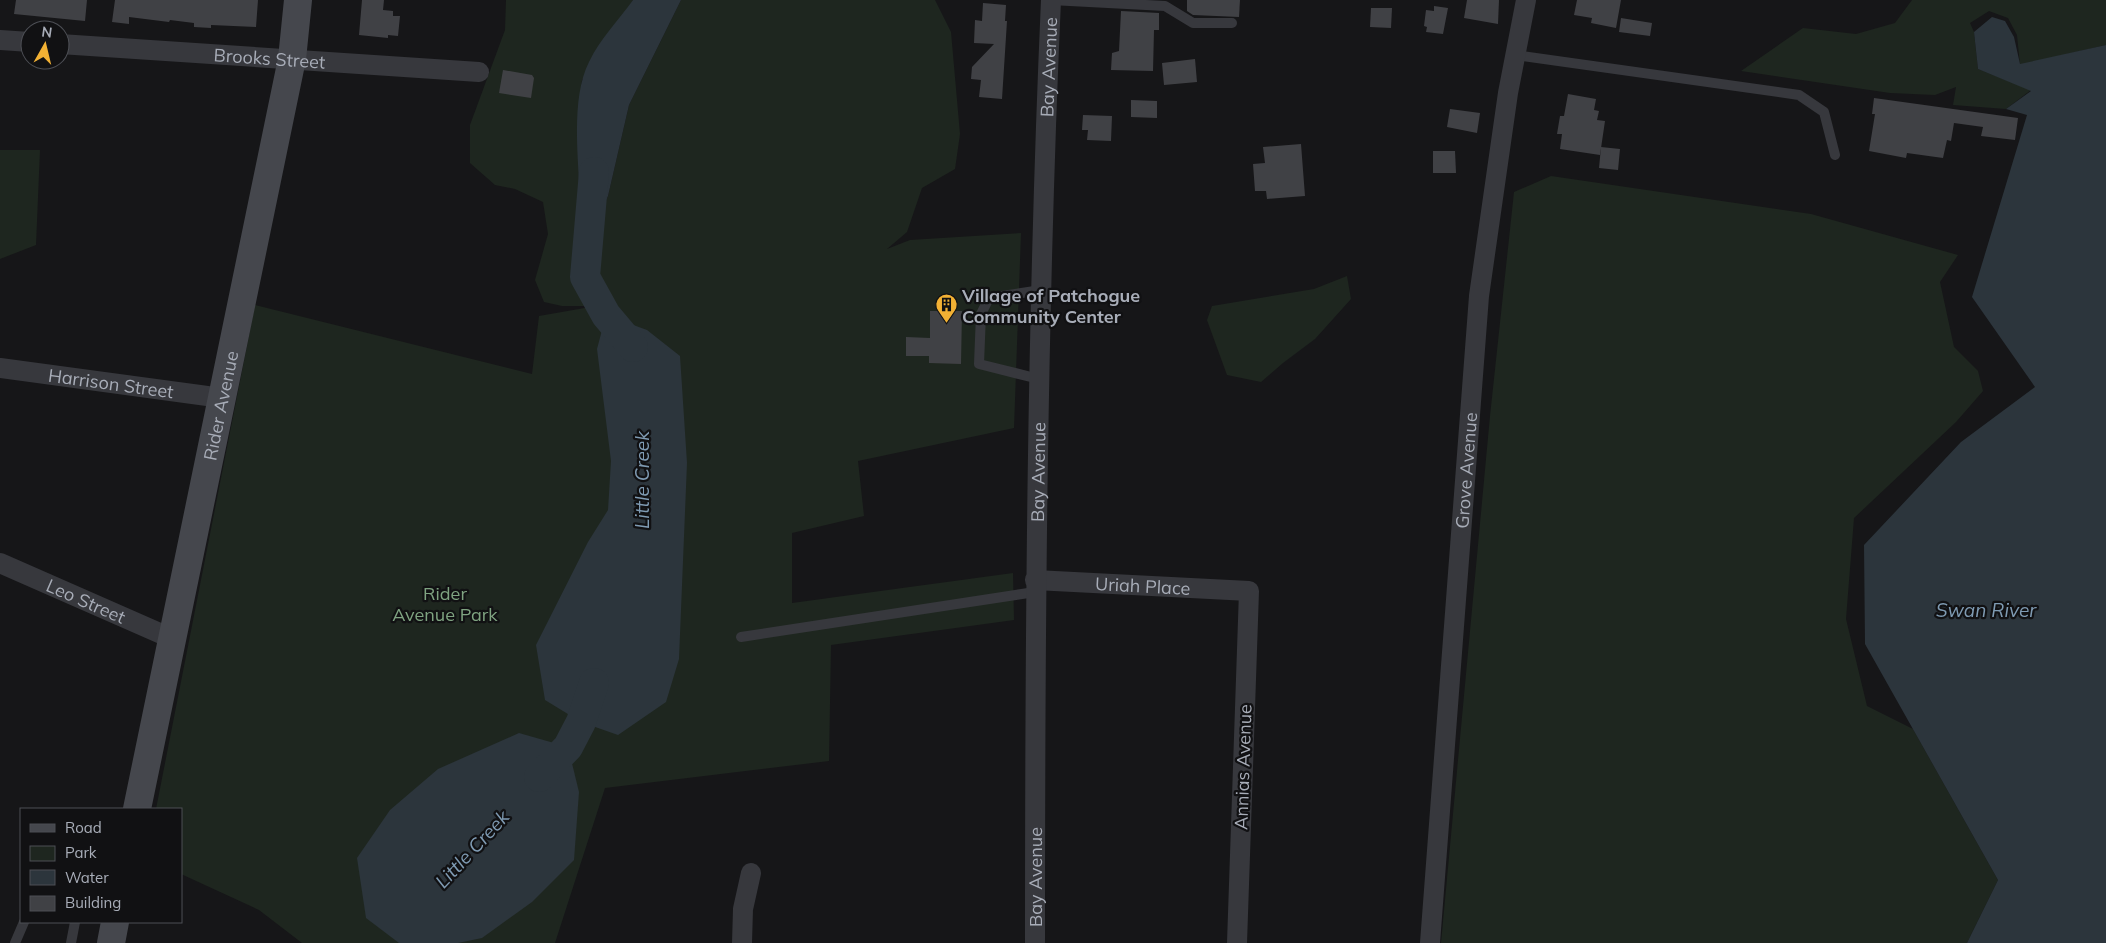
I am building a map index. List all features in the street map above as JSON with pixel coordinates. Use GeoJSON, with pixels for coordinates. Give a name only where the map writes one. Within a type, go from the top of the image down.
{"type":"FeatureCollection","features":[{"type":"Feature","properties":{"kind":"street","name":"Rider Avenue"},"geometry":{"type":"LineString","coordinates":[[137,808],[292,59],[298,0]]}},
{"type":"Feature","properties":{"kind":"street","name":"Bay Avenue"},"geometry":{"type":"LineString","coordinates":[[1035,943],[1035,586],[1041,290],[1051,0]]}},
{"type":"Feature","properties":{"kind":"street","name":"Grove Avenue"},"geometry":{"type":"LineString","coordinates":[[1430,943],[1479,296],[1515,55],[1526,0]]}},
{"type":"Feature","properties":{"kind":"street"},"geometry":{"type":"LineString","coordinates":[[0,40],[20,41]]}},
{"type":"Feature","properties":{"kind":"street","name":"Brooks Street"},"geometry":{"type":"LineString","coordinates":[[70,45],[478,72]]}},
{"type":"Feature","properties":{"kind":"street","name":"Harrison Street"},"geometry":{"type":"LineString","coordinates":[[0,368],[222,398]]}},
{"type":"Feature","properties":{"kind":"street","name":"Leo Street"},"geometry":{"type":"LineString","coordinates":[[0,563],[173,639]]}},
{"type":"Feature","properties":{"kind":"street","name":"Uriah Place"},"geometry":{"type":"LineString","coordinates":[[1035,586],[1249,591]]}},
{"type":"Feature","properties":{"kind":"street","name":"Annias Avenue"},"geometry":{"type":"LineString","coordinates":[[1236,943],[1249,591]]}},
{"type":"Feature","properties":{"kind":"street"},"geometry":{"type":"LineString","coordinates":[[742,943],[743,909],[752,873]]}},
{"type":"Feature","properties":{"kind":"street"},"geometry":{"type":"LineString","coordinates":[[111,943],[115,923]]}},
{"type":"Feature","properties":{"kind":"lane"},"geometry":{"type":"LineString","coordinates":[[1051,0],[1165,6],[1192,23],[1232,23]]}},
{"type":"Feature","properties":{"kind":"lane"},"geometry":{"type":"LineString","coordinates":[[1515,55],[1800,95],[1824,112],[1835,155]]}},
{"type":"Feature","properties":{"kind":"lane"},"geometry":{"type":"LineString","coordinates":[[1039,379],[979,364],[981,314],[990,298],[1041,290]]}},
{"type":"Feature","properties":{"kind":"lane"},"geometry":{"type":"LineString","coordinates":[[741,638],[1035,586]]}},
{"type":"Feature","properties":{"kind":"lane"},"geometry":{"type":"LineString","coordinates":[[15,943],[24,923]]}},
{"type":"Feature","properties":{"kind":"lane"},"geometry":{"type":"LineString","coordinates":[[71,943],[75,923]]}},
{"type":"Feature","properties":{"kind":"green space","name":"Rider Avenue Park"},"geometry":{"type":"Polygon","coordinates":[[[506,0],[633,0],[582,80],[578,117],[580,202],[597,219],[608,196],[629,105],[681,0],[935,0],[951,32],[960,134],[955,169],[922,188],[907,232],[887,249],[910,240],[1021,233],[1014,428],[858,461],[864,516],[792,533],[792,603],[1013,573],[1014,620],[831,645],[829,761],[605,788],[555,943],[302,943],[259,910],[182,874],[182,808],[156,808],[255,305],[532,374],[539,316],[596,306],[562,306],[544,302],[535,280],[548,234],[543,202],[515,189],[495,185],[470,163],[470,125],[505,30],[506,0]]]}},
{"type":"Feature","properties":{"kind":"green space"},"geometry":{"type":"Polygon","coordinates":[[[1912,0],[2106,0],[2106,45],[2020,65],[2017,35],[2008,18],[1989,11],[1970,23],[1974,32],[1978,69],[2031,90],[2006,109],[1953,105],[1956,87],[1935,95],[1890,93],[1741,71],[1803,28],[1856,34],[1895,23],[1912,0]]]}},
{"type":"Feature","properties":{"kind":"green space"},"geometry":{"type":"Polygon","coordinates":[[[0,150],[40,150],[36,245],[0,259],[0,150]]]}},
{"type":"Feature","properties":{"kind":"green space"},"geometry":{"type":"Polygon","coordinates":[[[1551,176],[1811,214],[1958,255],[1940,282],[1954,347],[1978,371],[1983,391],[1956,422],[1854,518],[1846,619],[1867,706],[1913,729],[1998,880],[1967,943],[1441,943],[1490,416],[1514,192],[1551,176]]]}},
{"type":"Feature","properties":{"kind":"green space"},"geometry":{"type":"Polygon","coordinates":[[[1347,276],[1351,299],[1315,339],[1261,382],[1227,375],[1207,320],[1212,306],[1314,289],[1347,276]]]}},
{"type":"Feature","properties":{"kind":"water"},"geometry":{"type":"Polygon","coordinates":[[[633,0],[681,0],[629,105],[608,196],[597,219],[580,202],[577,149],[579,94],[583,77],[593,54],[633,0]]]}},
{"type":"Feature","properties":{"kind":"water","name":"Swan River"},"geometry":{"type":"Polygon","coordinates":[[[1992,17],[2005,21],[2014,37],[2020,64],[2106,45],[2106,943],[1967,943],[1998,880],[1865,644],[1864,545],[1961,442],[2035,387],[1972,297],[2027,115],[2006,109],[2031,91],[1978,69],[1974,32],[1992,17]]]}},
{"type":"Feature","properties":{"kind":"water"},"geometry":{"type":"Polygon","coordinates":[[[606,315],[647,330],[680,356],[687,463],[679,659],[666,702],[618,735],[581,722],[545,700],[536,645],[588,542],[608,510],[611,461],[597,349],[606,315]]]}},
{"type":"Feature","properties":{"kind":"water"},"geometry":{"type":"Polygon","coordinates":[[[519,733],[568,747],[579,792],[574,860],[532,902],[482,938],[458,943],[399,943],[366,918],[357,858],[390,810],[438,769],[519,733]]]}},
{"type":"Feature","properties":{"kind":"building"},"geometry":{"type":"Polygon","coordinates":[[[16,0],[87,0],[85,21],[14,14],[16,0]]]}},
{"type":"Feature","properties":{"kind":"building"},"geometry":{"type":"Polygon","coordinates":[[[115,0],[258,0],[256,27],[211,25],[211,28],[194,27],[194,23],[129,17],[129,24],[112,22],[115,0]]]}},
{"type":"Feature","properties":{"kind":"building"},"geometry":{"type":"Polygon","coordinates":[[[362,0],[384,0],[383,10],[393,11],[393,16],[400,16],[398,36],[388,35],[388,38],[359,35],[362,0]]]}},
{"type":"Feature","properties":{"kind":"building"},"geometry":{"type":"Polygon","coordinates":[[[1187,0],[1240,0],[1239,17],[1193,15],[1187,11],[1187,0]]]}},
{"type":"Feature","properties":{"kind":"building"},"geometry":{"type":"Polygon","coordinates":[[[1467,0],[1499,0],[1498,24],[1464,18],[1467,0]]]}},
{"type":"Feature","properties":{"kind":"building"},"geometry":{"type":"Polygon","coordinates":[[[1577,0],[1621,0],[1616,28],[1591,23],[1592,18],[1574,15],[1577,0]]]}},
{"type":"Feature","properties":{"kind":"building"},"geometry":{"type":"Polygon","coordinates":[[[983,3],[1006,5],[1005,21],[1007,21],[1002,99],[979,97],[981,80],[971,79],[972,67],[994,44],[974,43],[975,20],[982,21],[983,3]]]}},
{"type":"Feature","properties":{"kind":"building"},"geometry":{"type":"Polygon","coordinates":[[[1434,6],[1448,8],[1443,34],[1426,32],[1427,27],[1424,26],[1426,10],[1434,11],[1434,6]]]}},
{"type":"Feature","properties":{"kind":"building"},"geometry":{"type":"Polygon","coordinates":[[[1371,8],[1392,8],[1391,28],[1370,27],[1371,8]]]}},
{"type":"Feature","properties":{"kind":"building"},"geometry":{"type":"Polygon","coordinates":[[[1121,11],[1159,13],[1159,30],[1154,30],[1153,71],[1111,70],[1112,53],[1119,51],[1121,11]]]}},
{"type":"Feature","properties":{"kind":"building"},"geometry":{"type":"Polygon","coordinates":[[[1621,18],[1652,23],[1650,36],[1619,32],[1621,18]]]}},
{"type":"Feature","properties":{"kind":"building"},"geometry":{"type":"Polygon","coordinates":[[[1195,59],[1197,82],[1164,85],[1162,63],[1195,59]]]}},
{"type":"Feature","properties":{"kind":"building"},"geometry":{"type":"Polygon","coordinates":[[[503,70],[532,75],[534,78],[531,98],[499,93],[503,70]]]}},
{"type":"Feature","properties":{"kind":"building"},"geometry":{"type":"Polygon","coordinates":[[[1568,94],[1596,99],[1594,110],[1599,111],[1597,120],[1605,121],[1600,155],[1560,149],[1562,134],[1557,134],[1560,116],[1564,116],[1568,94]]]}},
{"type":"Feature","properties":{"kind":"building"},"geometry":{"type":"Polygon","coordinates":[[[1874,98],[2018,118],[2015,140],[1981,136],[1983,127],[1954,123],[1951,141],[1947,140],[1943,158],[1907,153],[1906,158],[1869,151],[1875,114],[1872,114],[1874,98]]]}},
{"type":"Feature","properties":{"kind":"building"},"geometry":{"type":"Polygon","coordinates":[[[1131,100],[1157,101],[1157,118],[1131,117],[1131,100]]]}},
{"type":"Feature","properties":{"kind":"building"},"geometry":{"type":"Polygon","coordinates":[[[1450,109],[1480,113],[1477,133],[1447,127],[1450,109]]]}},
{"type":"Feature","properties":{"kind":"building"},"geometry":{"type":"Polygon","coordinates":[[[1083,115],[1112,116],[1111,141],[1087,140],[1088,130],[1082,130],[1083,115]]]}},
{"type":"Feature","properties":{"kind":"building"},"geometry":{"type":"Polygon","coordinates":[[[1301,144],[1305,196],[1267,199],[1266,191],[1255,191],[1253,164],[1265,163],[1263,147],[1301,144]]]}},
{"type":"Feature","properties":{"kind":"building"},"geometry":{"type":"Polygon","coordinates":[[[1601,147],[1620,149],[1618,170],[1599,168],[1601,147]]]}},
{"type":"Feature","properties":{"kind":"building"},"geometry":{"type":"Polygon","coordinates":[[[1433,151],[1455,151],[1456,173],[1433,173],[1433,151]]]}},
{"type":"Feature","properties":{"kind":"building","name":"Village of Patchogue Community Center"},"geometry":{"type":"Polygon","coordinates":[[[930,311],[962,311],[961,364],[929,363],[929,356],[906,356],[906,337],[930,338],[930,311]]]}},
{"type":"Feature","properties":{"kind":"waterway","name":"Little Creek"},"geometry":{"type":"LineString","coordinates":[[594,172],[585,277],[606,315],[633,347]]}},
{"type":"Feature","properties":{"kind":"waterway","name":"Little Creek"},"geometry":{"type":"LineString","coordinates":[[539,777],[568,747],[581,722],[594,683]]}},
{"type":"Feature","properties":{"kind":"place","name":"Village of Patchogue Community Center"},"geometry":{"type":"Point","coordinates":[946,324]}}]}
